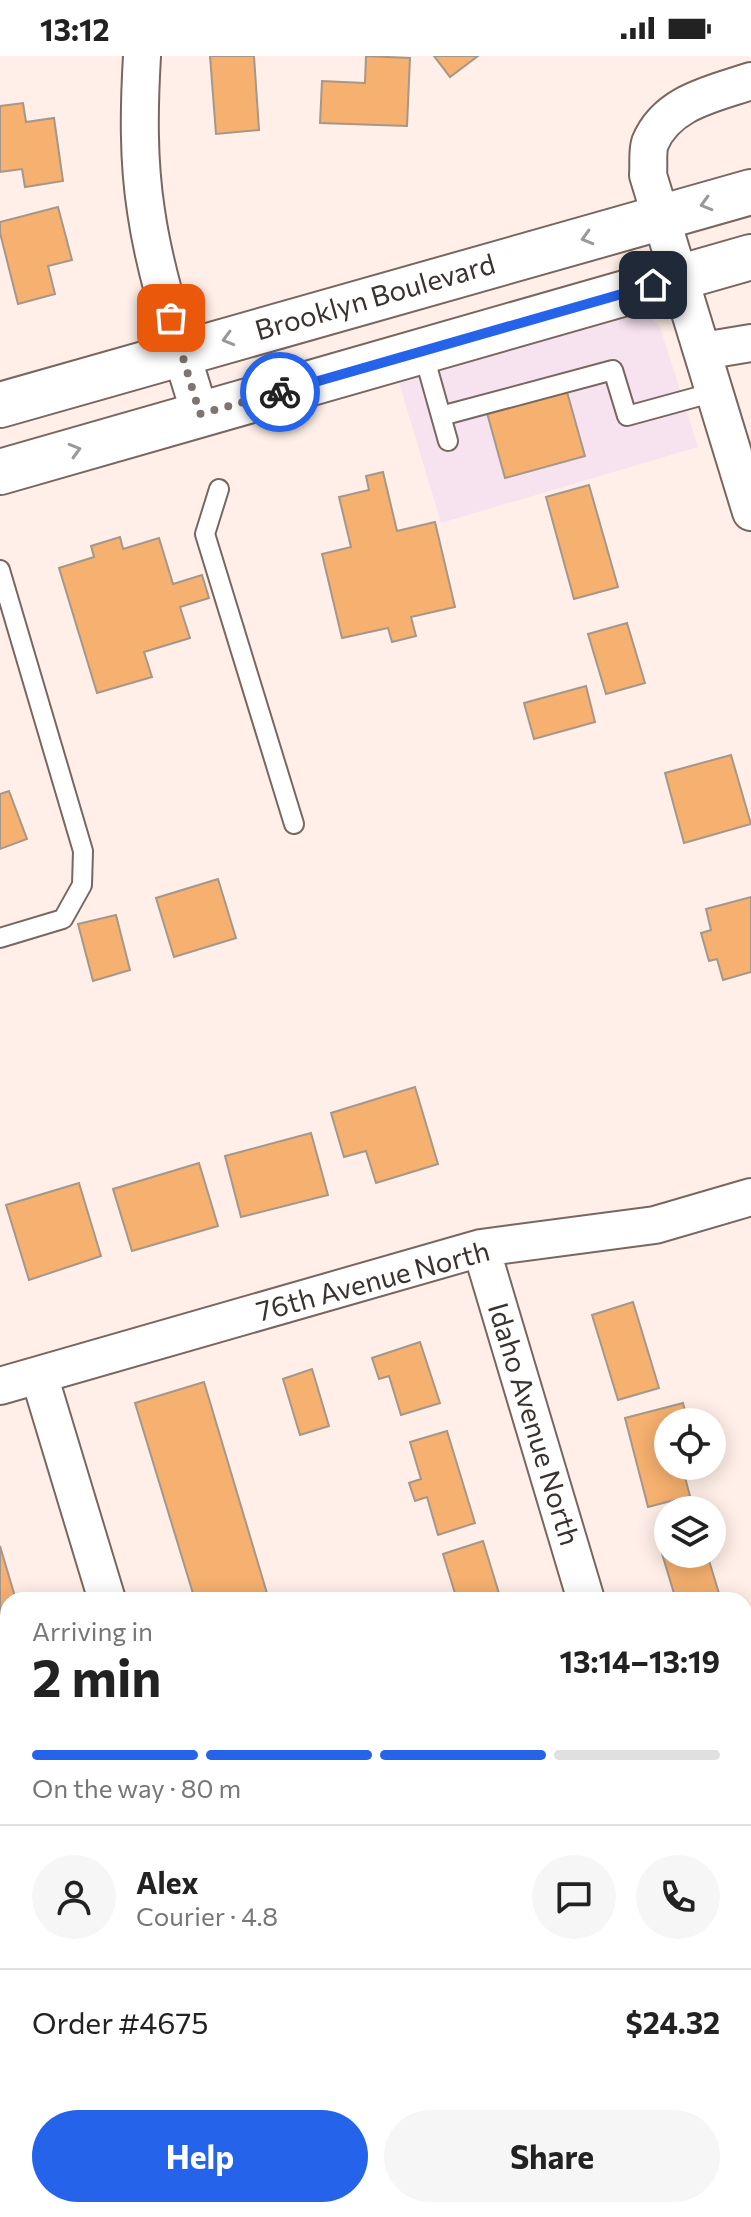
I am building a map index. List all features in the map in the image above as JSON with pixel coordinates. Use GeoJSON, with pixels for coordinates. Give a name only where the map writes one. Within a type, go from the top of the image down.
{"type":"FeatureCollection","features":[{"type":"Feature","properties":{"kind":"main road","name":"Brooklyn Boulevard"},"geometry":{"type":"LineString","coordinates":[[0,405],[751,192]]}},
{"type":"Feature","properties":{"kind":"main road"},"geometry":{"type":"LineString","coordinates":[[0,472],[751,257]]}},
{"type":"Feature","properties":{"kind":"street"},"geometry":{"type":"LineString","coordinates":[[142,56],[138,124],[145,210],[163,293],[200,414]]}},
{"type":"Feature","properties":{"kind":"street"},"geometry":{"type":"LineString","coordinates":[[751,81],[684,105],[663,121],[649,145],[648,175],[751,512]]}},
{"type":"Feature","properties":{"kind":"street"},"geometry":{"type":"LineString","coordinates":[[703,351],[751,343]]}},
{"type":"Feature","properties":{"kind":"street","name":"76th Avenue North"},"geometry":{"type":"LineString","coordinates":[[0,1386],[481,1248],[655,1225],[751,1197]]}},
{"type":"Feature","properties":{"kind":"street","name":"Idaho Avenue North"},"geometry":{"type":"LineString","coordinates":[[481,1248],[584,1592]]}},
{"type":"Feature","properties":{"kind":"street"},"geometry":{"type":"LineString","coordinates":[[39,1375],[105,1592]]}},
{"type":"Feature","properties":{"kind":"lane"},"geometry":{"type":"LineString","coordinates":[[423,352],[448,441]]}},
{"type":"Feature","properties":{"kind":"lane"},"geometry":{"type":"LineString","coordinates":[[441,416],[613,370],[627,416],[715,392]]}},
{"type":"Feature","properties":{"kind":"lane"},"geometry":{"type":"LineString","coordinates":[[219,489],[205,534],[294,824]]}},
{"type":"Feature","properties":{"kind":"lane"},"geometry":{"type":"LineString","coordinates":[[0,570],[83,851],[82,885],[63,919],[0,938]]}},
{"type":"Feature","properties":{"kind":"shaded area"},"geometry":{"type":"Polygon","coordinates":[[[631,308],[650,316],[660,327],[698,447],[441,523],[397,376],[631,308]]]}},
{"type":"Feature","properties":{"kind":"building"},"geometry":{"type":"Polygon","coordinates":[[[210,56],[254,56],[259,130],[216,134],[210,56]]]}},
{"type":"Feature","properties":{"kind":"building"},"geometry":{"type":"Polygon","coordinates":[[[366,56],[410,58],[407,126],[320,123],[322,81],[365,83],[366,56]]]}},
{"type":"Feature","properties":{"kind":"building"},"geometry":{"type":"Polygon","coordinates":[[[434,56],[478,56],[450,77],[434,56]]]}},
{"type":"Feature","properties":{"kind":"building"},"geometry":{"type":"Polygon","coordinates":[[[23,103],[26,122],[54,118],[63,181],[25,187],[22,169],[0,172],[0,106],[23,103]]]}},
{"type":"Feature","properties":{"kind":"building"},"geometry":{"type":"Polygon","coordinates":[[[58,207],[72,260],[48,266],[55,294],[18,304],[0,222],[58,207]]]}},
{"type":"Feature","properties":{"kind":"building"},"geometry":{"type":"Polygon","coordinates":[[[567,392],[585,456],[505,478],[487,413],[567,392]]]}},
{"type":"Feature","properties":{"kind":"building"},"geometry":{"type":"Polygon","coordinates":[[[383,472],[397,531],[435,522],[455,607],[411,617],[416,636],[392,642],[388,628],[342,638],[322,554],[351,547],[339,497],[369,490],[366,476],[383,472]]]}},
{"type":"Feature","properties":{"kind":"building"},"geometry":{"type":"Polygon","coordinates":[[[589,485],[618,587],[574,599],[546,497],[589,485]]]}},
{"type":"Feature","properties":{"kind":"building"},"geometry":{"type":"Polygon","coordinates":[[[120,537],[123,549],[159,538],[173,584],[202,575],[209,598],[180,607],[190,638],[144,652],[152,677],[97,693],[59,568],[94,557],[91,546],[120,537]]]}},
{"type":"Feature","properties":{"kind":"building"},"geometry":{"type":"Polygon","coordinates":[[[627,623],[645,683],[606,694],[588,634],[627,623]]]}},
{"type":"Feature","properties":{"kind":"building"},"geometry":{"type":"Polygon","coordinates":[[[586,686],[595,722],[534,739],[524,703],[586,686]]]}},
{"type":"Feature","properties":{"kind":"building"},"geometry":{"type":"Polygon","coordinates":[[[731,755],[751,824],[684,843],[665,773],[731,755]]]}},
{"type":"Feature","properties":{"kind":"building"},"geometry":{"type":"Polygon","coordinates":[[[9,791],[27,839],[0,849],[0,794],[9,791]]]}},
{"type":"Feature","properties":{"kind":"building"},"geometry":{"type":"Polygon","coordinates":[[[218,879],[236,938],[174,957],[156,898],[218,879]]]}},
{"type":"Feature","properties":{"kind":"building"},"geometry":{"type":"Polygon","coordinates":[[[751,897],[751,972],[723,980],[717,959],[709,961],[701,933],[711,930],[706,909],[751,897]]]}},
{"type":"Feature","properties":{"kind":"building"},"geometry":{"type":"Polygon","coordinates":[[[116,915],[130,970],[93,981],[78,924],[116,915]]]}},
{"type":"Feature","properties":{"kind":"building"},"geometry":{"type":"Polygon","coordinates":[[[415,1087],[438,1164],[376,1183],[366,1151],[344,1157],[331,1113],[415,1087]]]}},
{"type":"Feature","properties":{"kind":"building"},"geometry":{"type":"Polygon","coordinates":[[[311,1133],[328,1195],[241,1217],[225,1156],[311,1133]]]}},
{"type":"Feature","properties":{"kind":"building"},"geometry":{"type":"Polygon","coordinates":[[[199,1163],[218,1226],[132,1251],[113,1189],[199,1163]]]}},
{"type":"Feature","properties":{"kind":"building"},"geometry":{"type":"Polygon","coordinates":[[[79,1183],[101,1256],[29,1280],[6,1205],[79,1183]]]}},
{"type":"Feature","properties":{"kind":"building"},"geometry":{"type":"Polygon","coordinates":[[[633,1302],[659,1388],[618,1400],[592,1315],[633,1302]]]}},
{"type":"Feature","properties":{"kind":"building"},"geometry":{"type":"Polygon","coordinates":[[[420,1342],[440,1403],[401,1415],[389,1376],[379,1379],[372,1358],[420,1342]]]}},
{"type":"Feature","properties":{"kind":"building"},"geometry":{"type":"Polygon","coordinates":[[[312,1369],[329,1426],[300,1435],[283,1379],[312,1369]]]}},
{"type":"Feature","properties":{"kind":"building"},"geometry":{"type":"Polygon","coordinates":[[[204,1382],[267,1592],[193,1592],[135,1403],[204,1382]]]}},
{"type":"Feature","properties":{"kind":"building"},"geometry":{"type":"Polygon","coordinates":[[[683,1403],[684,1408],[664,1408],[683,1403]]]}},
{"type":"Feature","properties":{"kind":"building"},"geometry":{"type":"Polygon","coordinates":[[[654,1410],[654,1480],[686,1480],[690,1496],[654,1496],[654,1505],[648,1507],[625,1418],[654,1410]]]}},
{"type":"Feature","properties":{"kind":"building"},"geometry":{"type":"Polygon","coordinates":[[[447,1431],[475,1523],[438,1535],[427,1497],[415,1501],[409,1483],[421,1479],[410,1442],[447,1431]]]}},
{"type":"Feature","properties":{"kind":"building"},"geometry":{"type":"Polygon","coordinates":[[[483,1541],[499,1592],[455,1592],[443,1554],[483,1541]]]}},
{"type":"Feature","properties":{"kind":"building"},"geometry":{"type":"Polygon","coordinates":[[[0,1546],[14,1592],[0,1592],[0,1546]]]}},
{"type":"Feature","properties":{"kind":"building"},"geometry":{"type":"Polygon","coordinates":[[[666,1568],[711,1568],[719,1592],[674,1592],[666,1568]]]}},
{"type":"Feature","properties":{"kind":"way so far"},"geometry":{"type":"LineString","coordinates":[[171,318],[200,414],[280,392]]}},
{"type":"Feature","properties":{"kind":"route"},"geometry":{"type":"LineString","coordinates":[[280,392],[653,285]]}}]}
